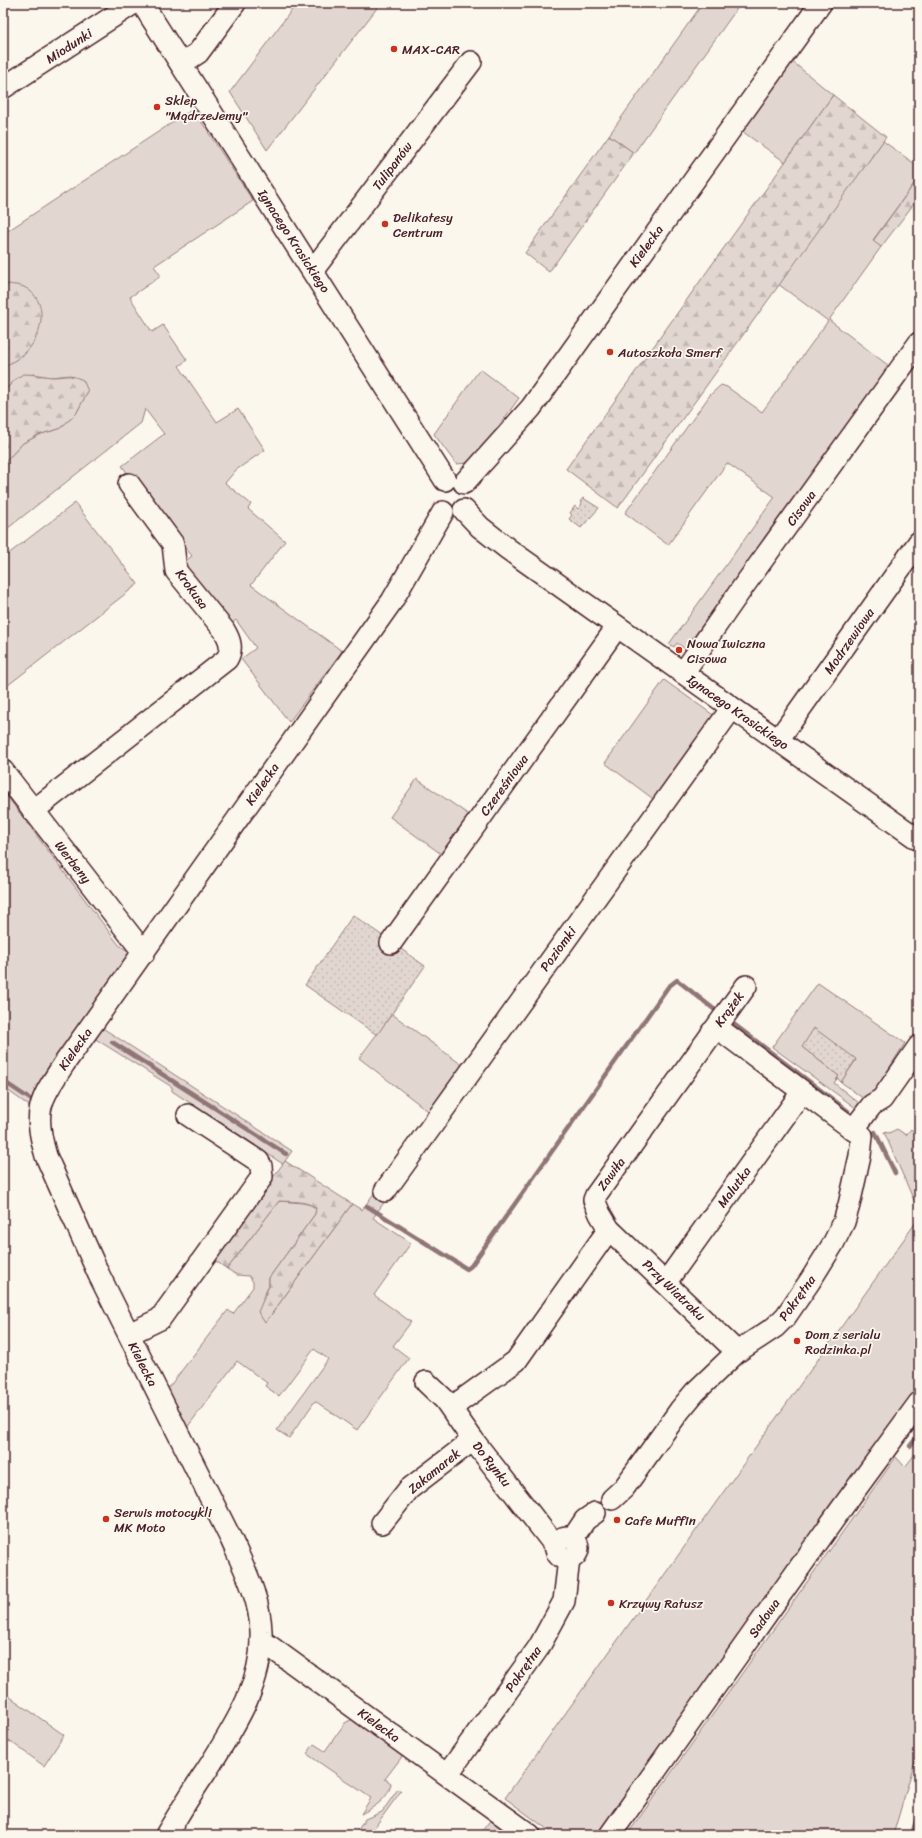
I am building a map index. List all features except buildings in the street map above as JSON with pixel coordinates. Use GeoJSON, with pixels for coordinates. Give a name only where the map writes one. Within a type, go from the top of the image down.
{"type":"FeatureCollection","features":[{"type":"Feature","properties":{"kind":"street","name":"Miodunki"},"geometry":{"type":"LineString","coordinates":[[3,88],[134,3]]}},
{"type":"Feature","properties":{"kind":"street","name":"Ignacego Krasickiego"},"geometry":{"type":"LineString","coordinates":[[142,3],[313,270],[455,482]]}},
{"type":"Feature","properties":{"kind":"street"},"geometry":{"type":"LineString","coordinates":[[181,64],[198,52],[236,3]]}},
{"type":"Feature","properties":{"kind":"street","name":"Kielecka"},"geometry":{"type":"LineString","coordinates":[[455,482],[531,408],[821,3]]}},
{"type":"Feature","properties":{"kind":"street","name":"Tulipanów"},"geometry":{"type":"LineString","coordinates":[[313,270],[471,62]]}},
{"type":"Feature","properties":{"kind":"street","name":"Cisowa"},"geometry":{"type":"LineString","coordinates":[[682,673],[919,343]]}},
{"type":"Feature","properties":{"kind":"street"},"geometry":{"type":"LineString","coordinates":[[455,482],[470,494],[470,500],[464,510],[457,514],[450,515],[443,512],[435,504],[434,497],[438,485],[455,482]]}},
{"type":"Feature","properties":{"kind":"street","name":"Krokusa"},"geometry":{"type":"LineString","coordinates":[[33,811],[227,658],[231,649],[231,643],[224,630],[176,571],[173,544],[129,484]]}},
{"type":"Feature","properties":{"kind":"street","name":"Ignacego Krasickiego"},"geometry":{"type":"LineString","coordinates":[[464,510],[497,541],[919,840]]}},
{"type":"Feature","properties":{"kind":"street","name":"Kielecka"},"geometry":{"type":"LineString","coordinates":[[166,1835],[239,1716],[256,1676],[260,1658],[261,1640],[259,1614],[249,1579],[228,1533],[96,1268],[46,1156],[41,1139],[39,1109],[45,1095],[64,1064],[392,601],[443,512]]}},
{"type":"Feature","properties":{"kind":"street","name":"Modrzewiowa"},"geometry":{"type":"LineString","coordinates":[[778,740],[919,542]]}},
{"type":"Feature","properties":{"kind":"street","name":"Czereśniowa"},"geometry":{"type":"LineString","coordinates":[[391,943],[617,627]]}},
{"type":"Feature","properties":{"kind":"street","name":"Poziomki"},"geometry":{"type":"LineString","coordinates":[[385,1191],[732,708]]}},
{"type":"Feature","properties":{"kind":"street","name":"Werbeny"},"geometry":{"type":"LineString","coordinates":[[3,771],[144,953]]}},
{"type":"Feature","properties":{"kind":"street","name":"Krążek"},"geometry":{"type":"LineString","coordinates":[[712,1032],[746,986]]}},
{"type":"Feature","properties":{"kind":"street"},"geometry":{"type":"LineString","coordinates":[[712,1032],[723,1032],[857,1133],[872,1105],[882,1099],[919,1046]]}},
{"type":"Feature","properties":{"kind":"street","name":"Zawiła"},"geometry":{"type":"LineString","coordinates":[[609,1229],[595,1204],[594,1200],[596,1195],[712,1032]]}},
{"type":"Feature","properties":{"kind":"street","name":"Malutka"},"geometry":{"type":"LineString","coordinates":[[666,1282],[802,1092]]}},
{"type":"Feature","properties":{"kind":"street"},"geometry":{"type":"LineString","coordinates":[[129,1334],[160,1319],[262,1177],[263,1171],[258,1161],[188,1115]]}},
{"type":"Feature","properties":{"kind":"street","name":"Pokrętna"},"geometry":{"type":"LineString","coordinates":[[612,1499],[624,1488],[680,1410],[695,1392],[737,1352],[775,1327],[786,1316],[833,1244],[849,1205],[860,1156],[857,1133]]}},
{"type":"Feature","properties":{"kind":"street"},"geometry":{"type":"LineString","coordinates":[[455,1414],[455,1408],[459,1402],[516,1361],[609,1229]]}},
{"type":"Feature","properties":{"kind":"street","name":"Przy Wiatraku"},"geometry":{"type":"LineString","coordinates":[[609,1229],[666,1282],[737,1352]]}},
{"type":"Feature","properties":{"kind":"street","name":"Do Rynku"},"geometry":{"type":"LineString","coordinates":[[426,1382],[445,1400],[473,1440],[566,1548]]}},
{"type":"Feature","properties":{"kind":"street","name":"Sadowa"},"geometry":{"type":"LineString","coordinates":[[610,1835],[839,1512],[919,1403]]}},
{"type":"Feature","properties":{"kind":"street","name":"Zakamarek"},"geometry":{"type":"LineString","coordinates":[[382,1523],[409,1489],[473,1440]]}},
{"type":"Feature","properties":{"kind":"street","name":"Pokrętna"},"geometry":{"type":"LineString","coordinates":[[452,1768],[540,1647],[552,1626],[564,1601],[566,1548],[585,1520],[595,1513]]}},
{"type":"Feature","properties":{"kind":"street","name":"Kielecka"},"geometry":{"type":"LineString","coordinates":[[261,1640],[530,1835]]}},
{"type":"Feature","properties":{"kind":"green space"},"geometry":{"type":"Polygon","coordinates":[[[297,3],[381,3],[267,150],[230,92],[297,3]]]}},
{"type":"Feature","properties":{"kind":"green space"},"geometry":{"type":"Polygon","coordinates":[[[703,3],[741,3],[634,153],[609,135],[703,3]]]}},
{"type":"Feature","properties":{"kind":"green space"},"geometry":{"type":"Polygon","coordinates":[[[789,59],[833,95],[785,162],[739,129],[789,59]]]}},
{"type":"Feature","properties":{"kind":"green space"},"geometry":{"type":"Polygon","coordinates":[[[833,95],[886,137],[618,508],[566,469],[833,95]]]}},
{"type":"Feature","properties":{"kind":"green space"},"geometry":{"type":"Polygon","coordinates":[[[193,109],[253,201],[154,266],[161,276],[130,297],[152,332],[163,325],[187,360],[179,366],[217,422],[238,409],[265,450],[236,470],[225,483],[251,504],[248,509],[285,541],[251,585],[342,651],[289,722],[241,659],[256,648],[236,620],[229,626],[180,565],[192,556],[122,466],[164,434],[145,409],[141,423],[3,532],[3,464],[23,443],[41,434],[59,429],[76,414],[88,391],[71,375],[51,377],[33,374],[17,378],[3,392],[3,368],[26,353],[9,284],[3,286],[3,234],[193,109]]]}},
{"type":"Feature","properties":{"kind":"green space"},"geometry":{"type":"Polygon","coordinates":[[[609,135],[634,153],[549,272],[525,253],[609,135]]]}},
{"type":"Feature","properties":{"kind":"green space"},"geometry":{"type":"Polygon","coordinates":[[[883,141],[919,167],[919,177],[873,240],[881,247],[829,320],[889,366],[685,649],[677,643],[674,647],[669,644],[775,497],[727,463],[668,545],[625,513],[710,395],[721,385],[727,387],[762,412],[828,321],[778,284],[883,141]]]}},
{"type":"Feature","properties":{"kind":"green space"},"geometry":{"type":"Polygon","coordinates":[[[919,177],[919,197],[881,247],[873,241],[919,177]]]}},
{"type":"Feature","properties":{"kind":"green space"},"geometry":{"type":"Polygon","coordinates":[[[9,284],[22,286],[32,293],[38,300],[41,309],[41,318],[37,336],[32,345],[24,354],[3,368],[3,286],[9,284]]]}},
{"type":"Feature","properties":{"kind":"green space"},"geometry":{"type":"Polygon","coordinates":[[[480,369],[519,398],[486,444],[468,463],[456,464],[434,434],[480,369]]]}},
{"type":"Feature","properties":{"kind":"green space"},"geometry":{"type":"Polygon","coordinates":[[[23,374],[52,377],[74,377],[83,380],[88,391],[76,414],[59,429],[41,434],[23,443],[3,464],[3,392],[23,374]]]}},
{"type":"Feature","properties":{"kind":"green space"},"geometry":{"type":"Polygon","coordinates":[[[583,498],[599,508],[581,528],[569,519],[572,515],[570,513],[575,506],[578,509],[582,504],[580,502],[583,498]]]}},
{"type":"Feature","properties":{"kind":"green space"},"geometry":{"type":"Polygon","coordinates":[[[75,503],[138,584],[3,689],[3,558],[75,503]]]}},
{"type":"Feature","properties":{"kind":"green space"},"geometry":{"type":"Polygon","coordinates":[[[664,680],[716,717],[656,801],[605,763],[664,680]]]}},
{"type":"Feature","properties":{"kind":"green space"},"geometry":{"type":"Polygon","coordinates":[[[417,779],[472,817],[444,856],[390,817],[417,779]]]}},
{"type":"Feature","properties":{"kind":"green space"},"geometry":{"type":"Polygon","coordinates":[[[3,791],[119,945],[128,951],[129,957],[30,1110],[28,1105],[3,1087],[3,791]]]}},
{"type":"Feature","properties":{"kind":"green space"},"geometry":{"type":"Polygon","coordinates":[[[353,915],[425,966],[377,1035],[305,985],[353,915]]]}},
{"type":"Feature","properties":{"kind":"green space"},"geometry":{"type":"Polygon","coordinates":[[[818,983],[905,1043],[868,1102],[841,1082],[856,1060],[802,1047],[839,1076],[834,1083],[864,1107],[860,1111],[772,1047],[818,983]]]}},
{"type":"Feature","properties":{"kind":"green space"},"geometry":{"type":"Polygon","coordinates":[[[392,1014],[465,1067],[432,1114],[359,1058],[392,1014]]]}},
{"type":"Feature","properties":{"kind":"green space"},"geometry":{"type":"Polygon","coordinates":[[[101,1027],[292,1151],[283,1164],[172,1091],[172,1087],[94,1038],[101,1027]]]}},
{"type":"Feature","properties":{"kind":"green space"},"geometry":{"type":"Polygon","coordinates":[[[814,1028],[856,1059],[841,1082],[837,1078],[839,1076],[802,1047],[814,1028]]]}},
{"type":"Feature","properties":{"kind":"green space"},"geometry":{"type":"Polygon","coordinates":[[[915,1128],[919,1130],[919,1212],[884,1132],[889,1133],[897,1129],[906,1135],[911,1129],[913,1131],[915,1128]]]}},
{"type":"Feature","properties":{"kind":"green space"},"geometry":{"type":"Polygon","coordinates":[[[285,1161],[352,1204],[265,1323],[258,1312],[269,1286],[269,1278],[315,1214],[316,1208],[312,1205],[303,1203],[279,1201],[227,1269],[213,1259],[285,1161]]]}},
{"type":"Feature","properties":{"kind":"green space"},"geometry":{"type":"Polygon","coordinates":[[[377,1189],[388,1197],[373,1218],[411,1243],[374,1295],[411,1322],[393,1346],[409,1358],[357,1430],[315,1401],[289,1438],[277,1430],[328,1359],[314,1349],[279,1396],[265,1386],[267,1383],[237,1361],[186,1429],[166,1391],[228,1310],[233,1314],[253,1287],[253,1282],[249,1276],[237,1275],[227,1269],[279,1201],[303,1203],[311,1205],[316,1209],[315,1214],[269,1278],[269,1286],[263,1297],[265,1323],[352,1204],[362,1210],[377,1189]]]}},
{"type":"Feature","properties":{"kind":"green space"},"geometry":{"type":"Polygon","coordinates":[[[919,1218],[919,1386],[598,1835],[555,1835],[505,1798],[919,1218]]]}},
{"type":"Feature","properties":{"kind":"green space"},"geometry":{"type":"Polygon","coordinates":[[[919,1449],[919,1747],[893,1835],[627,1835],[896,1457],[905,1467],[919,1449]]]}},
{"type":"Feature","properties":{"kind":"green space"},"geometry":{"type":"Polygon","coordinates":[[[3,1692],[64,1735],[44,1766],[3,1736],[3,1692]]]}},
{"type":"Feature","properties":{"kind":"green space"},"geometry":{"type":"Polygon","coordinates":[[[354,1718],[404,1754],[385,1779],[391,1783],[387,1794],[380,1802],[361,1814],[371,1798],[307,1754],[314,1744],[325,1751],[345,1723],[354,1718]]]}},
{"type":"Feature","properties":{"kind":"green space"},"geometry":{"type":"Polygon","coordinates":[[[398,1789],[401,1791],[369,1835],[355,1835],[365,1819],[382,1812],[398,1789]]]}},
{"type":"Feature","properties":{"kind":"green space"},"geometry":{"type":"Polygon","coordinates":[[[492,1818],[516,1835],[479,1835],[492,1818]]]}},
{"type":"Feature","properties":{"kind":"waterway"},"geometry":{"type":"LineString","coordinates":[[367,1206],[467,1269],[471,1266],[668,987],[677,980],[715,1010]]}},
{"type":"Feature","properties":{"kind":"waterway"},"geometry":{"type":"LineString","coordinates":[[731,1022],[848,1111]]}},
{"type":"Feature","properties":{"kind":"waterway"},"geometry":{"type":"LineString","coordinates":[[112,1042],[286,1154]]}},
{"type":"Feature","properties":{"kind":"waterway"},"geometry":{"type":"LineString","coordinates":[[3,1081],[30,1099]]}},
{"type":"Feature","properties":{"kind":"waterway"},"geometry":{"type":"LineString","coordinates":[[875,1132],[895,1173]]}},
{"type":"Feature","properties":{"kind":"waterway"},"geometry":{"type":"LineString","coordinates":[[910,1446],[919,1435]]}},
{"type":"Feature","properties":{"kind":"waterway"},"geometry":{"type":"LineString","coordinates":[[912,1835],[919,1811]]}},
{"type":"Feature","properties":{"kind":"place","name":"MAX-CAR"},"geometry":{"type":"Point","coordinates":[394,49]}},
{"type":"Feature","properties":{"kind":"place","name":"Sklep \"MądrzeJemy\""},"geometry":{"type":"Point","coordinates":[157,107]}},
{"type":"Feature","properties":{"kind":"place","name":"Delikatesy Centrum"},"geometry":{"type":"Point","coordinates":[385,224]}},
{"type":"Feature","properties":{"kind":"place","name":"Autoszkoła Smerf"},"geometry":{"type":"Point","coordinates":[610,352]}},
{"type":"Feature","properties":{"kind":"place","name":"Nowa Iwiczna Cisowa"},"geometry":{"type":"Point","coordinates":[679,650]}},
{"type":"Feature","properties":{"kind":"place","name":"Dom z serialu Rodzinka.pl"},"geometry":{"type":"Point","coordinates":[797,1341]}},
{"type":"Feature","properties":{"kind":"place","name":"Serwis motocykli MK Moto"},"geometry":{"type":"Point","coordinates":[106,1519]}},
{"type":"Feature","properties":{"kind":"place","name":"Cafe Muffin"},"geometry":{"type":"Point","coordinates":[617,1520]}},
{"type":"Feature","properties":{"kind":"place","name":"Krzywy Ratusz"},"geometry":{"type":"Point","coordinates":[611,1603]}}]}
